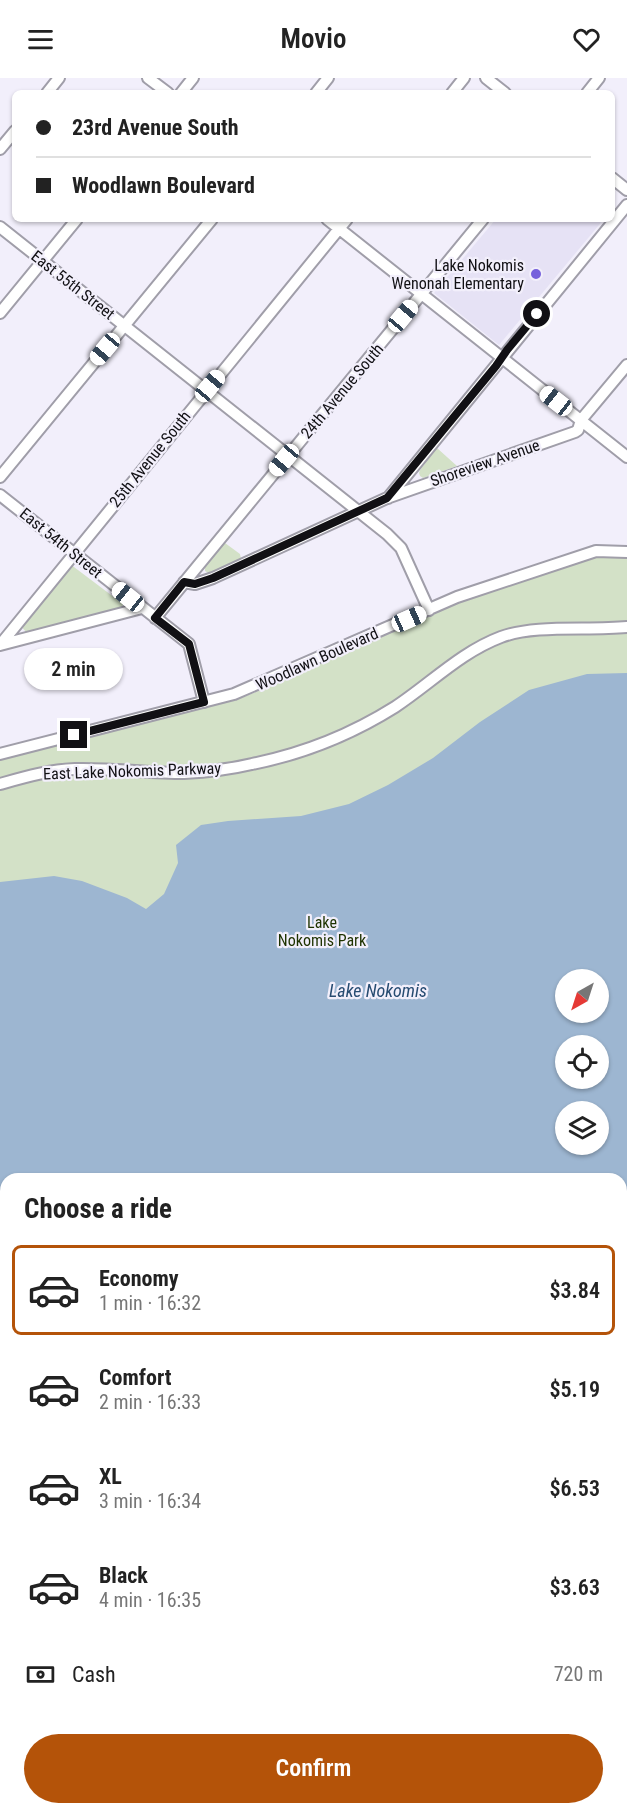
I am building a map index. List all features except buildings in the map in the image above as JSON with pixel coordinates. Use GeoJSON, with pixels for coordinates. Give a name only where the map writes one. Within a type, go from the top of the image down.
{"type":"FeatureCollection","features":[{"type":"Feature","properties":{"kind":"street"},"geometry":{"type":"LineString","coordinates":[[49,90],[59,78]]}},
{"type":"Feature","properties":{"kind":"street"},"geometry":{"type":"LineString","coordinates":[[148,78],[164,90]]}},
{"type":"Feature","properties":{"kind":"street"},"geometry":{"type":"LineString","coordinates":[[183,90],[193,78]]}},
{"type":"Feature","properties":{"kind":"street"},"geometry":{"type":"LineString","coordinates":[[318,90],[328,78]]}},
{"type":"Feature","properties":{"kind":"street"},"geometry":{"type":"LineString","coordinates":[[454,90],[464,78]]}},
{"type":"Feature","properties":{"kind":"street"},"geometry":{"type":"LineString","coordinates":[[486,78],[501,90]]}},
{"type":"Feature","properties":{"kind":"street"},"geometry":{"type":"LineString","coordinates":[[589,90],[599,78]]}},
{"type":"Feature","properties":{"kind":"street"},"geometry":{"type":"LineString","coordinates":[[0,149],[12,135]]}},
{"type":"Feature","properties":{"kind":"street"},"geometry":{"type":"LineString","coordinates":[[615,180],[627,190]]}},
{"type":"Feature","properties":{"kind":"street"},"geometry":{"type":"LineString","coordinates":[[615,220],[627,205]]}},
{"type":"Feature","properties":{"kind":"street"},"geometry":{"type":"LineString","coordinates":[[0,313],[75,222]]}},
{"type":"Feature","properties":{"kind":"street"},"geometry":{"type":"LineString","coordinates":[[0,477],[210,222]]}},
{"type":"Feature","properties":{"kind":"street"},"geometry":{"type":"LineString","coordinates":[[331,222],[627,457]]}},
{"type":"Feature","properties":{"kind":"street","name":"25th Avenue South"},"geometry":{"type":"LineString","coordinates":[[0,645],[345,222]]}},
{"type":"Feature","properties":{"kind":"street","name":"24th Avenue South"},"geometry":{"type":"LineString","coordinates":[[155,618],[481,222]]}},
{"type":"Feature","properties":{"kind":"street"},"geometry":{"type":"LineString","coordinates":[[387,498],[613,222]]}},
{"type":"Feature","properties":{"kind":"street","name":"East 55th Street"},"geometry":{"type":"LineString","coordinates":[[0,227],[387,534],[401,548],[429,610]]}},
{"type":"Feature","properties":{"kind":"street","name":"Shoreview Avenue"},"geometry":{"type":"LineString","coordinates":[[184,582],[195,584],[213,578],[387,498],[575,432],[581,420],[627,365]]}},
{"type":"Feature","properties":{"kind":"street","name":"East 54th Street"},"geometry":{"type":"LineString","coordinates":[[0,495],[189,644],[204,702]]}},
{"type":"Feature","properties":{"kind":"street","name":"Woodlawn Boulevard"},"geometry":{"type":"LineString","coordinates":[[0,754],[234,694],[457,597],[596,551],[627,552]]}},
{"type":"Feature","properties":{"kind":"street"},"geometry":{"type":"LineString","coordinates":[[0,645],[142,608]]}},
{"type":"Feature","properties":{"kind":"street","name":"East Lake Nokomis Parkway"},"geometry":{"type":"LineString","coordinates":[[0,784],[33,774],[73,769],[185,773],[252,764],[295,752],[357,728],[394,707],[474,651],[502,637],[535,631],[627,627]]}},
{"type":"Feature","properties":{"kind":"shaded area"},"geometry":{"type":"Polygon","coordinates":[[[493,222],[602,222],[499,345],[434,293],[493,222]]]}},
{"type":"Feature","properties":{"kind":"green space"},"geometry":{"type":"Polygon","coordinates":[[[437,448],[457,466],[423,478],[420,476],[420,470],[437,448]]]}},
{"type":"Feature","properties":{"kind":"green space"},"geometry":{"type":"Polygon","coordinates":[[[225,543],[240,554],[241,559],[210,574],[205,571],[205,566],[225,543]]]}},
{"type":"Feature","properties":{"kind":"green space","name":"Lake Nokomis"},"geometry":{"type":"Polygon","coordinates":[[[597,557],[627,558],[627,1173],[0,1173],[0,760],[236,700],[463,601],[597,557]]]}},
{"type":"Feature","properties":{"kind":"green space"},"geometry":{"type":"Polygon","coordinates":[[[70,564],[123,604],[122,608],[26,632],[20,625],[70,564]]]}},
{"type":"Feature","properties":{"kind":"water","name":"Lake Nokomis"},"geometry":{"type":"Polygon","coordinates":[[[627,673],[627,1173],[0,1173],[0,882],[54,876],[82,881],[127,898],[146,909],[164,894],[178,863],[176,845],[201,825],[301,816],[349,804],[388,785],[433,758],[480,722],[529,690],[587,674],[627,673]]]}},
{"type":"Feature","properties":{"kind":"place","name":"Lake Nokomis Wenonah Elementary"},"geometry":{"type":"Point","coordinates":[536,274]}},
{"type":"Feature","properties":{"kind":"route"},"geometry":{"type":"LineString","coordinates":[[74,735],[204,702],[189,644],[155,618],[184,582],[195,584],[213,578],[387,498],[537,314]]}},
{"type":"Feature","properties":{"kind":"park label","name":"Lake Nokomis Park"},"geometry":{"type":"Point","coordinates":[322,931]}}]}
